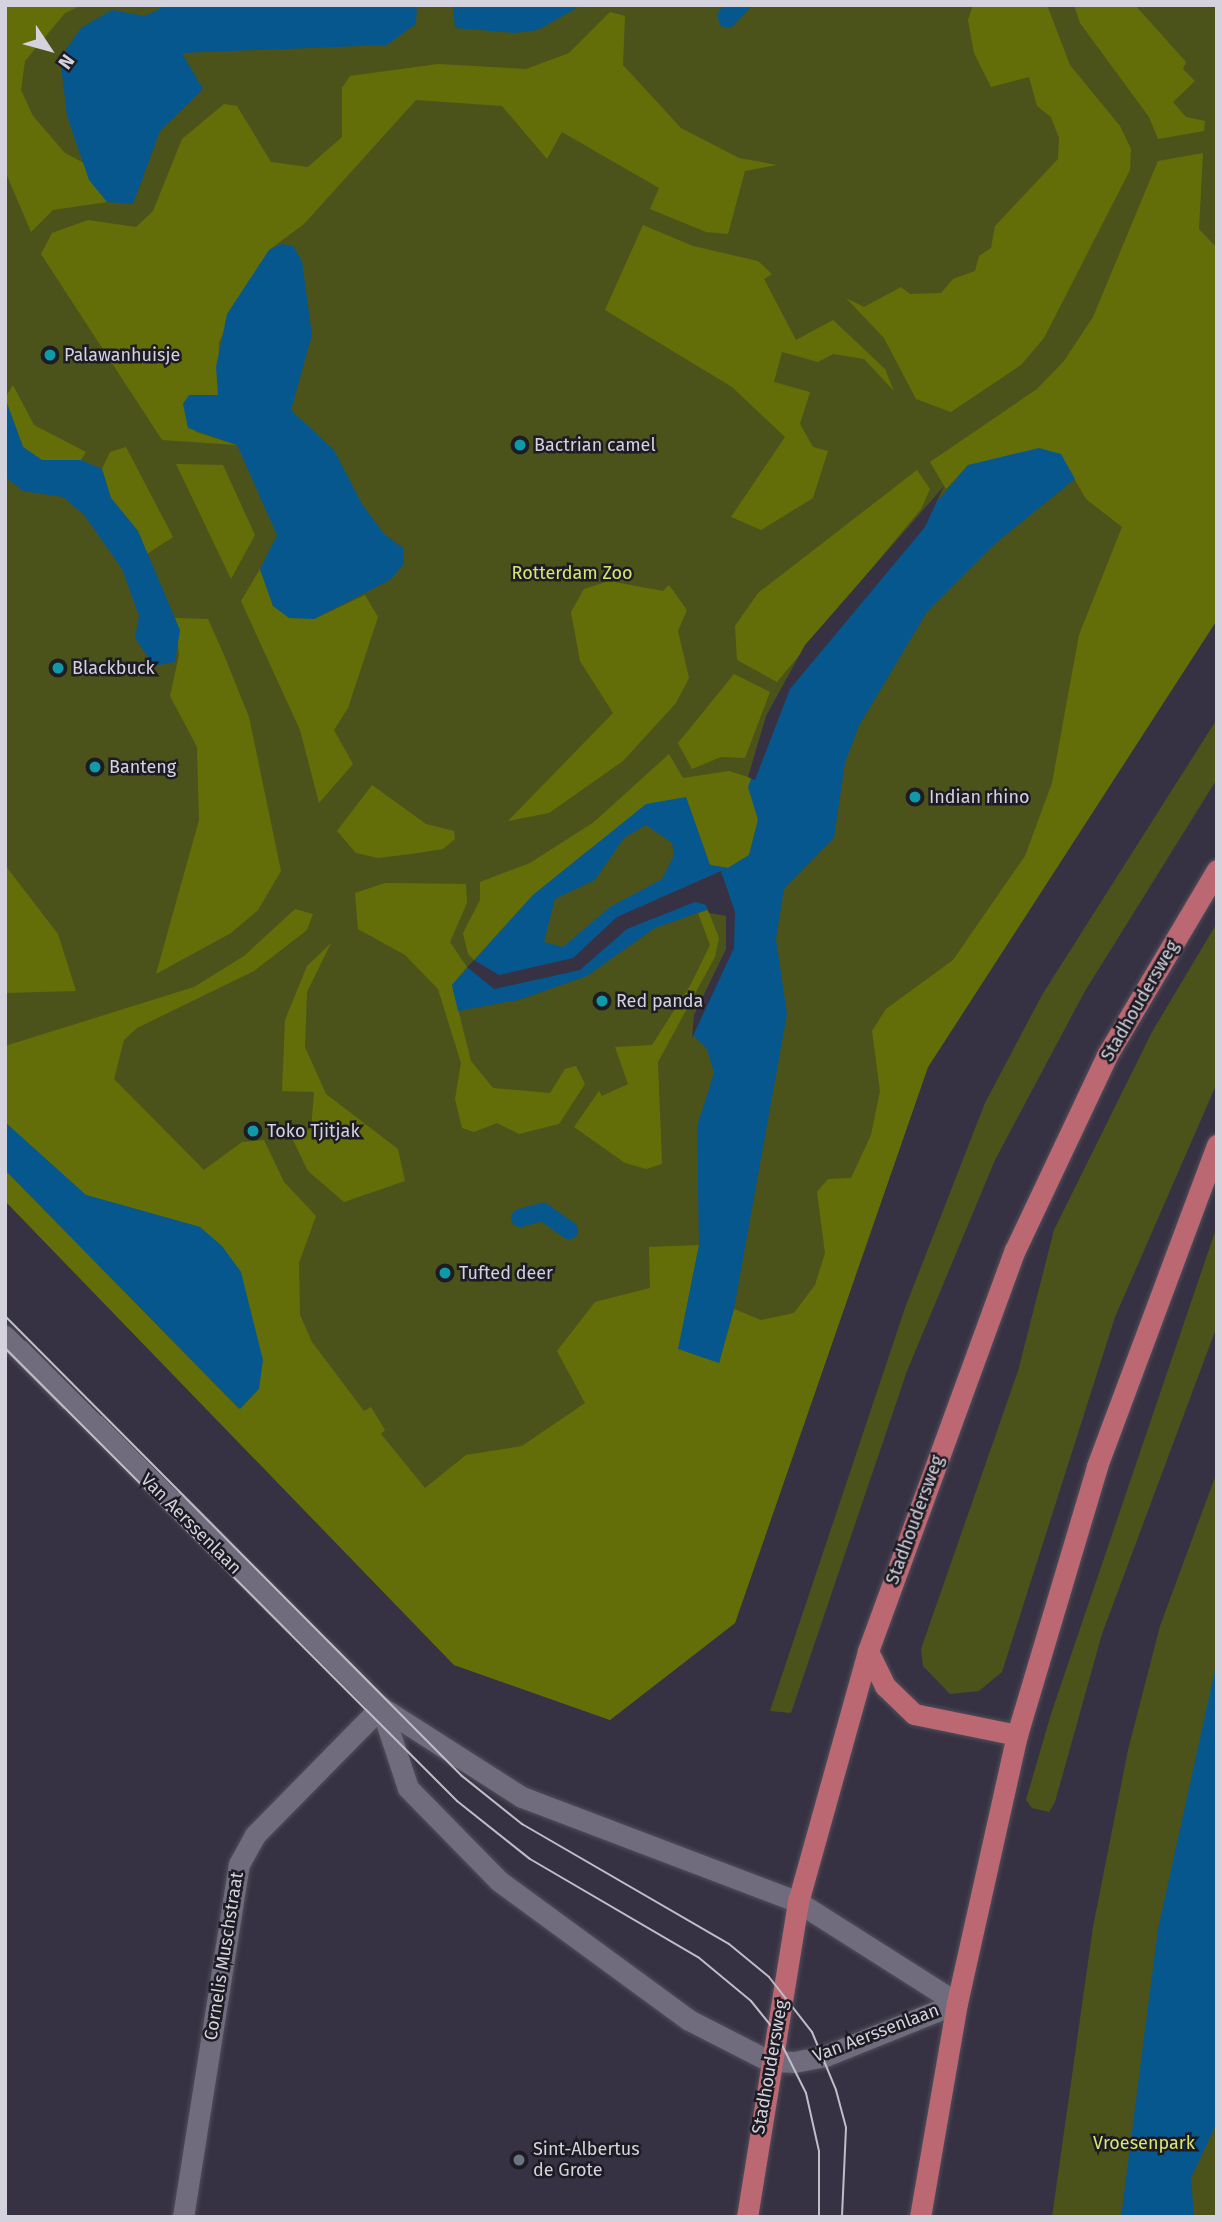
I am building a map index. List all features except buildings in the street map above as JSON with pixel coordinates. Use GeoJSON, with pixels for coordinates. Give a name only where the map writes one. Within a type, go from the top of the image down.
{"type":"FeatureCollection","features":[{"type":"Feature","properties":{"kind":"main road","name":"Stadhoudersweg"},"geometry":{"type":"LineString","coordinates":[[747,2217],[769,2061],[798,1902],[868,1651],[1015,1250],[1107,1055],[1217,870]]}},
{"type":"Feature","properties":{"kind":"main road"},"geometry":{"type":"LineString","coordinates":[[920,2217],[957,2003],[1017,1735],[1097,1466],[1217,1145]]}},
{"type":"Feature","properties":{"kind":"main road"},"geometry":{"type":"LineString","coordinates":[[868,1651],[884,1686],[914,1714],[1017,1735]]}},
{"type":"Feature","properties":{"kind":"street","name":"Van Aerssenlaan"},"geometry":{"type":"LineString","coordinates":[[5,1336],[381,1707],[522,1797],[798,1902],[957,2003]]}},
{"type":"Feature","properties":{"kind":"street","name":"Van Aerssenlaan"},"geometry":{"type":"LineString","coordinates":[[381,1707],[408,1788],[499,1881],[689,2020],[769,2061],[825,2056],[957,2003]]}},
{"type":"Feature","properties":{"kind":"street","name":"Cornelis Muschstraat"},"geometry":{"type":"LineString","coordinates":[[183,2217],[239,1864],[255,1835],[381,1707]]}},
{"type":"Feature","properties":{"kind":"green space","name":"Rotterdam Zoo"},"geometry":{"type":"Polygon","coordinates":[[[5,5],[1217,5],[1217,620],[928,1067],[735,1623],[610,1720],[454,1665],[5,1201],[5,5]]]}},
{"type":"Feature","properties":{"kind":"green space"},"geometry":{"type":"Polygon","coordinates":[[[5,5],[82,5],[65,13],[25,61],[21,90],[33,116],[65,153],[86,164],[107,202],[53,210],[31,232],[5,171],[5,5]]]}},
{"type":"Feature","properties":{"kind":"green space"},"geometry":{"type":"Polygon","coordinates":[[[973,5],[1047,5],[1070,65],[1120,126],[1131,149],[1130,170],[1044,338],[1021,365],[951,412],[916,399],[884,338],[846,298],[864,307],[901,287],[910,294],[941,293],[953,279],[975,271],[979,256],[991,248],[995,226],[1058,159],[1059,138],[1051,117],[1037,106],[1029,77],[991,87],[974,53],[968,20],[973,5]]]}},
{"type":"Feature","properties":{"kind":"green space"},"geometry":{"type":"Polygon","coordinates":[[[1074,5],[1135,5],[1186,62],[1183,69],[1195,81],[1173,102],[1186,117],[1205,121],[1204,131],[1158,139],[1149,117],[1080,23],[1074,5]]]}},
{"type":"Feature","properties":{"kind":"green space"},"geometry":{"type":"Polygon","coordinates":[[[610,12],[625,16],[623,65],[681,128],[739,158],[777,165],[745,171],[728,234],[706,232],[650,209],[659,188],[562,132],[547,159],[502,106],[416,100],[304,224],[269,250],[219,342],[218,395],[189,395],[183,404],[196,432],[237,445],[162,440],[41,254],[52,233],[88,220],[136,227],[153,211],[182,139],[224,104],[237,106],[271,162],[308,167],[342,137],[342,88],[350,76],[438,64],[526,69],[569,53],[610,12]]]}},
{"type":"Feature","properties":{"kind":"green space"},"geometry":{"type":"Polygon","coordinates":[[[1203,153],[1199,229],[1217,248],[1217,620],[928,1067],[735,1623],[610,1720],[454,1665],[5,1201],[5,1170],[239,1409],[241,1272],[200,1227],[86,1195],[45,1164],[5,1122],[5,1046],[194,987],[244,956],[295,909],[313,914],[307,930],[254,971],[137,1028],[124,1040],[114,1079],[204,1170],[242,1142],[264,1140],[284,1182],[316,1216],[299,1263],[300,1315],[312,1342],[364,1411],[371,1407],[385,1430],[381,1434],[425,1488],[466,1455],[522,1446],[585,1403],[557,1351],[595,1302],[650,1288],[649,1247],[699,1245],[685,1317],[719,1363],[734,1309],[761,1320],[794,1313],[815,1285],[825,1253],[817,1192],[828,1179],[851,1178],[871,1135],[880,1091],[872,1031],[886,1009],[953,960],[1025,856],[1052,783],[1079,635],[1122,527],[1086,499],[1060,454],[968,465],[946,489],[930,462],[1037,389],[1064,361],[1093,317],[1158,161],[1203,153]]]}},
{"type":"Feature","properties":{"kind":"green space"},"geometry":{"type":"Polygon","coordinates":[[[643,225],[693,246],[758,261],[772,274],[764,279],[796,340],[833,320],[885,369],[894,391],[864,359],[833,354],[818,362],[782,352],[774,382],[810,392],[800,424],[813,447],[828,451],[813,498],[761,530],[731,517],[785,437],[732,387],[605,310],[643,225]]]}},
{"type":"Feature","properties":{"kind":"green space"},"geometry":{"type":"Polygon","coordinates":[[[13,385],[34,425],[86,452],[81,460],[42,460],[23,447],[5,398],[13,385]]]}},
{"type":"Feature","properties":{"kind":"green space"},"geometry":{"type":"Polygon","coordinates":[[[126,447],[173,537],[147,554],[138,531],[111,498],[102,469],[110,452],[126,447]]]}},
{"type":"Feature","properties":{"kind":"green space"},"geometry":{"type":"Polygon","coordinates":[[[176,464],[223,465],[255,535],[231,579],[176,464]]]}},
{"type":"Feature","properties":{"kind":"green space"},"geometry":{"type":"Polygon","coordinates":[[[917,470],[930,489],[921,509],[777,682],[737,660],[735,626],[758,593],[917,470]]]}},
{"type":"Feature","properties":{"kind":"green space"},"geometry":{"type":"Polygon","coordinates":[[[260,569],[273,606],[314,619],[365,595],[378,617],[348,708],[334,730],[353,764],[319,803],[300,730],[241,601],[260,569]]]}},
{"type":"Feature","properties":{"kind":"green space"},"geometry":{"type":"Polygon","coordinates":[[[609,581],[663,591],[669,585],[687,610],[678,631],[689,678],[676,703],[623,761],[549,813],[508,821],[613,713],[580,661],[571,612],[584,589],[609,581]]]}},
{"type":"Feature","properties":{"kind":"green space"},"geometry":{"type":"Polygon","coordinates":[[[175,618],[208,619],[224,655],[249,717],[281,871],[258,910],[231,933],[156,974],[199,820],[197,747],[170,696],[179,655],[175,618]]]}},
{"type":"Feature","properties":{"kind":"green space"},"geometry":{"type":"Polygon","coordinates":[[[734,674],[770,692],[745,758],[721,757],[692,769],[678,743],[734,674]]]}},
{"type":"Feature","properties":{"kind":"green space"},"geometry":{"type":"Polygon","coordinates":[[[1217,719],[1217,779],[1085,991],[995,1160],[907,1371],[791,1713],[770,1711],[905,1308],[985,1103],[1042,995],[1217,719]]]}},
{"type":"Feature","properties":{"kind":"green space"},"geometry":{"type":"Polygon","coordinates":[[[669,754],[683,778],[729,771],[751,778],[758,820],[749,855],[728,868],[710,865],[686,797],[590,849],[533,895],[474,960],[468,954],[463,933],[480,900],[480,882],[530,863],[594,822],[669,754]]]}},
{"type":"Feature","properties":{"kind":"green space"},"geometry":{"type":"Polygon","coordinates":[[[372,785],[426,824],[454,831],[455,839],[443,849],[411,854],[378,858],[356,853],[337,831],[372,785]]]}},
{"type":"Feature","properties":{"kind":"green space"},"geometry":{"type":"Polygon","coordinates":[[[5,865],[58,934],[76,991],[5,993],[5,865]]]}},
{"type":"Feature","properties":{"kind":"green space"},"geometry":{"type":"Polygon","coordinates":[[[385,883],[466,884],[467,903],[450,942],[467,967],[452,985],[471,1061],[493,1088],[550,1093],[565,1069],[576,1066],[585,1084],[559,1124],[519,1134],[497,1123],[474,1132],[462,1128],[455,1099],[461,1063],[438,989],[405,955],[358,929],[355,893],[385,883]]]}},
{"type":"Feature","properties":{"kind":"green space"},"geometry":{"type":"Polygon","coordinates":[[[708,910],[719,938],[715,957],[658,1062],[662,1164],[646,1169],[625,1163],[574,1127],[599,1091],[602,1096],[628,1084],[615,1047],[652,1045],[691,984],[710,945],[698,913],[708,910]]]}},
{"type":"Feature","properties":{"kind":"green space"},"geometry":{"type":"Polygon","coordinates":[[[1217,923],[1217,1083],[1115,1317],[1002,1672],[979,1691],[950,1694],[923,1666],[921,1649],[1018,1371],[1054,1230],[1152,1032],[1217,923]]]}},
{"type":"Feature","properties":{"kind":"green space"},"geometry":{"type":"Polygon","coordinates":[[[331,943],[307,992],[305,1047],[326,1094],[398,1149],[405,1181],[344,1202],[308,1171],[290,1134],[311,1129],[314,1092],[282,1091],[285,1020],[307,966],[331,943]]]}},
{"type":"Feature","properties":{"kind":"green space"},"geometry":{"type":"Polygon","coordinates":[[[1217,1226],[1217,1326],[1102,1634],[1055,1802],[1049,1812],[1032,1808],[1026,1800],[1051,1714],[1217,1226]]]}},
{"type":"Feature","properties":{"kind":"green space","name":"Vroesenpark"},"geometry":{"type":"Polygon","coordinates":[[[1217,1472],[1217,2217],[1052,2217],[1093,1927],[1128,1750],[1160,1626],[1217,1472]]]}},
{"type":"Feature","properties":{"kind":"water"},"geometry":{"type":"Polygon","coordinates":[[[167,5],[417,5],[416,24],[387,45],[182,53],[203,89],[160,131],[133,204],[107,202],[89,180],[67,116],[60,58],[81,28],[112,10],[145,16],[167,5]]]}},
{"type":"Feature","properties":{"kind":"water"},"geometry":{"type":"Polygon","coordinates":[[[453,5],[582,5],[538,30],[515,33],[455,28],[453,5]]]}},
{"type":"Feature","properties":{"kind":"water"},"geometry":{"type":"Polygon","coordinates":[[[724,5],[753,5],[731,28],[720,26],[717,14],[724,5]]]}},
{"type":"Feature","properties":{"kind":"water"},"geometry":{"type":"Polygon","coordinates":[[[281,244],[293,246],[302,261],[312,335],[291,410],[334,450],[362,504],[384,534],[403,548],[404,564],[390,580],[314,619],[289,618],[273,606],[260,569],[277,535],[237,445],[188,428],[183,404],[189,395],[218,395],[216,367],[227,314],[269,250],[281,244]]]}},
{"type":"Feature","properties":{"kind":"water"},"geometry":{"type":"Polygon","coordinates":[[[5,398],[23,447],[42,460],[81,460],[102,469],[111,498],[138,531],[180,630],[175,662],[154,666],[135,638],[139,616],[122,569],[84,515],[63,497],[23,491],[5,477],[5,398]]]}},
{"type":"Feature","properties":{"kind":"water"},"geometry":{"type":"Polygon","coordinates":[[[1039,448],[1061,454],[1075,479],[996,543],[927,612],[859,726],[845,763],[834,838],[784,889],[776,939],[787,1014],[734,1309],[719,1363],[678,1349],[699,1245],[697,1126],[714,1073],[707,1049],[693,1035],[729,950],[729,914],[712,908],[655,928],[587,976],[519,1000],[458,1011],[452,985],[533,895],[646,804],[686,797],[710,865],[728,868],[749,855],[758,820],[748,787],[786,681],[968,465],[1039,448]],[[646,825],[624,838],[595,880],[555,899],[544,942],[563,947],[610,907],[662,879],[674,855],[672,843],[646,825]]]}},
{"type":"Feature","properties":{"kind":"water"},"geometry":{"type":"Polygon","coordinates":[[[5,1122],[86,1195],[200,1227],[222,1246],[241,1272],[263,1360],[259,1389],[240,1409],[5,1170],[5,1122]]]}},
{"type":"Feature","properties":{"kind":"water"},"geometry":{"type":"Polygon","coordinates":[[[1217,1661],[1217,2123],[1191,2178],[1194,2217],[1121,2217],[1158,1929],[1217,1661]]]}},
{"type":"Feature","properties":{"kind":"pier"},"geometry":{"type":"Polygon","coordinates":[[[944,486],[925,527],[790,689],[755,780],[748,777],[766,716],[805,645],[944,486]]]}},
{"type":"Feature","properties":{"kind":"pier"},"geometry":{"type":"Polygon","coordinates":[[[721,871],[735,912],[734,948],[692,1038],[694,1015],[726,949],[726,916],[709,913],[706,905],[695,902],[627,929],[580,970],[494,989],[467,967],[474,960],[499,975],[573,958],[617,917],[721,871]]]}},
{"type":"Feature","properties":{"kind":"waterway"},"geometry":{"type":"LineString","coordinates":[[520,1218],[543,1212],[569,1230]]}},
{"type":"Feature","properties":{"kind":"tram line"},"geometry":{"type":"LineString","coordinates":[[5,1316],[462,1776],[522,1824],[729,1944],[769,1977],[812,2032],[836,2090],[846,2128],[842,2217]]}},
{"type":"Feature","properties":{"kind":"tram line"},"geometry":{"type":"LineString","coordinates":[[5,1348],[457,1801],[530,1859],[698,1957],[751,2001],[775,2031],[806,2093],[819,2151],[819,2217]]}},
{"type":"Feature","properties":{"kind":"place","name":"Palawanhuisje"},"geometry":{"type":"Point","coordinates":[50,355]}},
{"type":"Feature","properties":{"kind":"place","name":"Bactrian camel"},"geometry":{"type":"Point","coordinates":[520,445]}},
{"type":"Feature","properties":{"kind":"place","name":"Blackbuck"},"geometry":{"type":"Point","coordinates":[58,668]}},
{"type":"Feature","properties":{"kind":"place","name":"Banteng"},"geometry":{"type":"Point","coordinates":[95,767]}},
{"type":"Feature","properties":{"kind":"place","name":"Indian rhino"},"geometry":{"type":"Point","coordinates":[915,797]}},
{"type":"Feature","properties":{"kind":"place","name":"Red panda"},"geometry":{"type":"Point","coordinates":[602,1001]}},
{"type":"Feature","properties":{"kind":"place","name":"Toko Tjitjak"},"geometry":{"type":"Point","coordinates":[253,1131]}},
{"type":"Feature","properties":{"kind":"place","name":"Tufted deer"},"geometry":{"type":"Point","coordinates":[445,1273]}},
{"type":"Feature","properties":{"kind":"place","name":"Sint-Albertus de Grote"},"geometry":{"type":"Point","coordinates":[519,2160]}}]}
